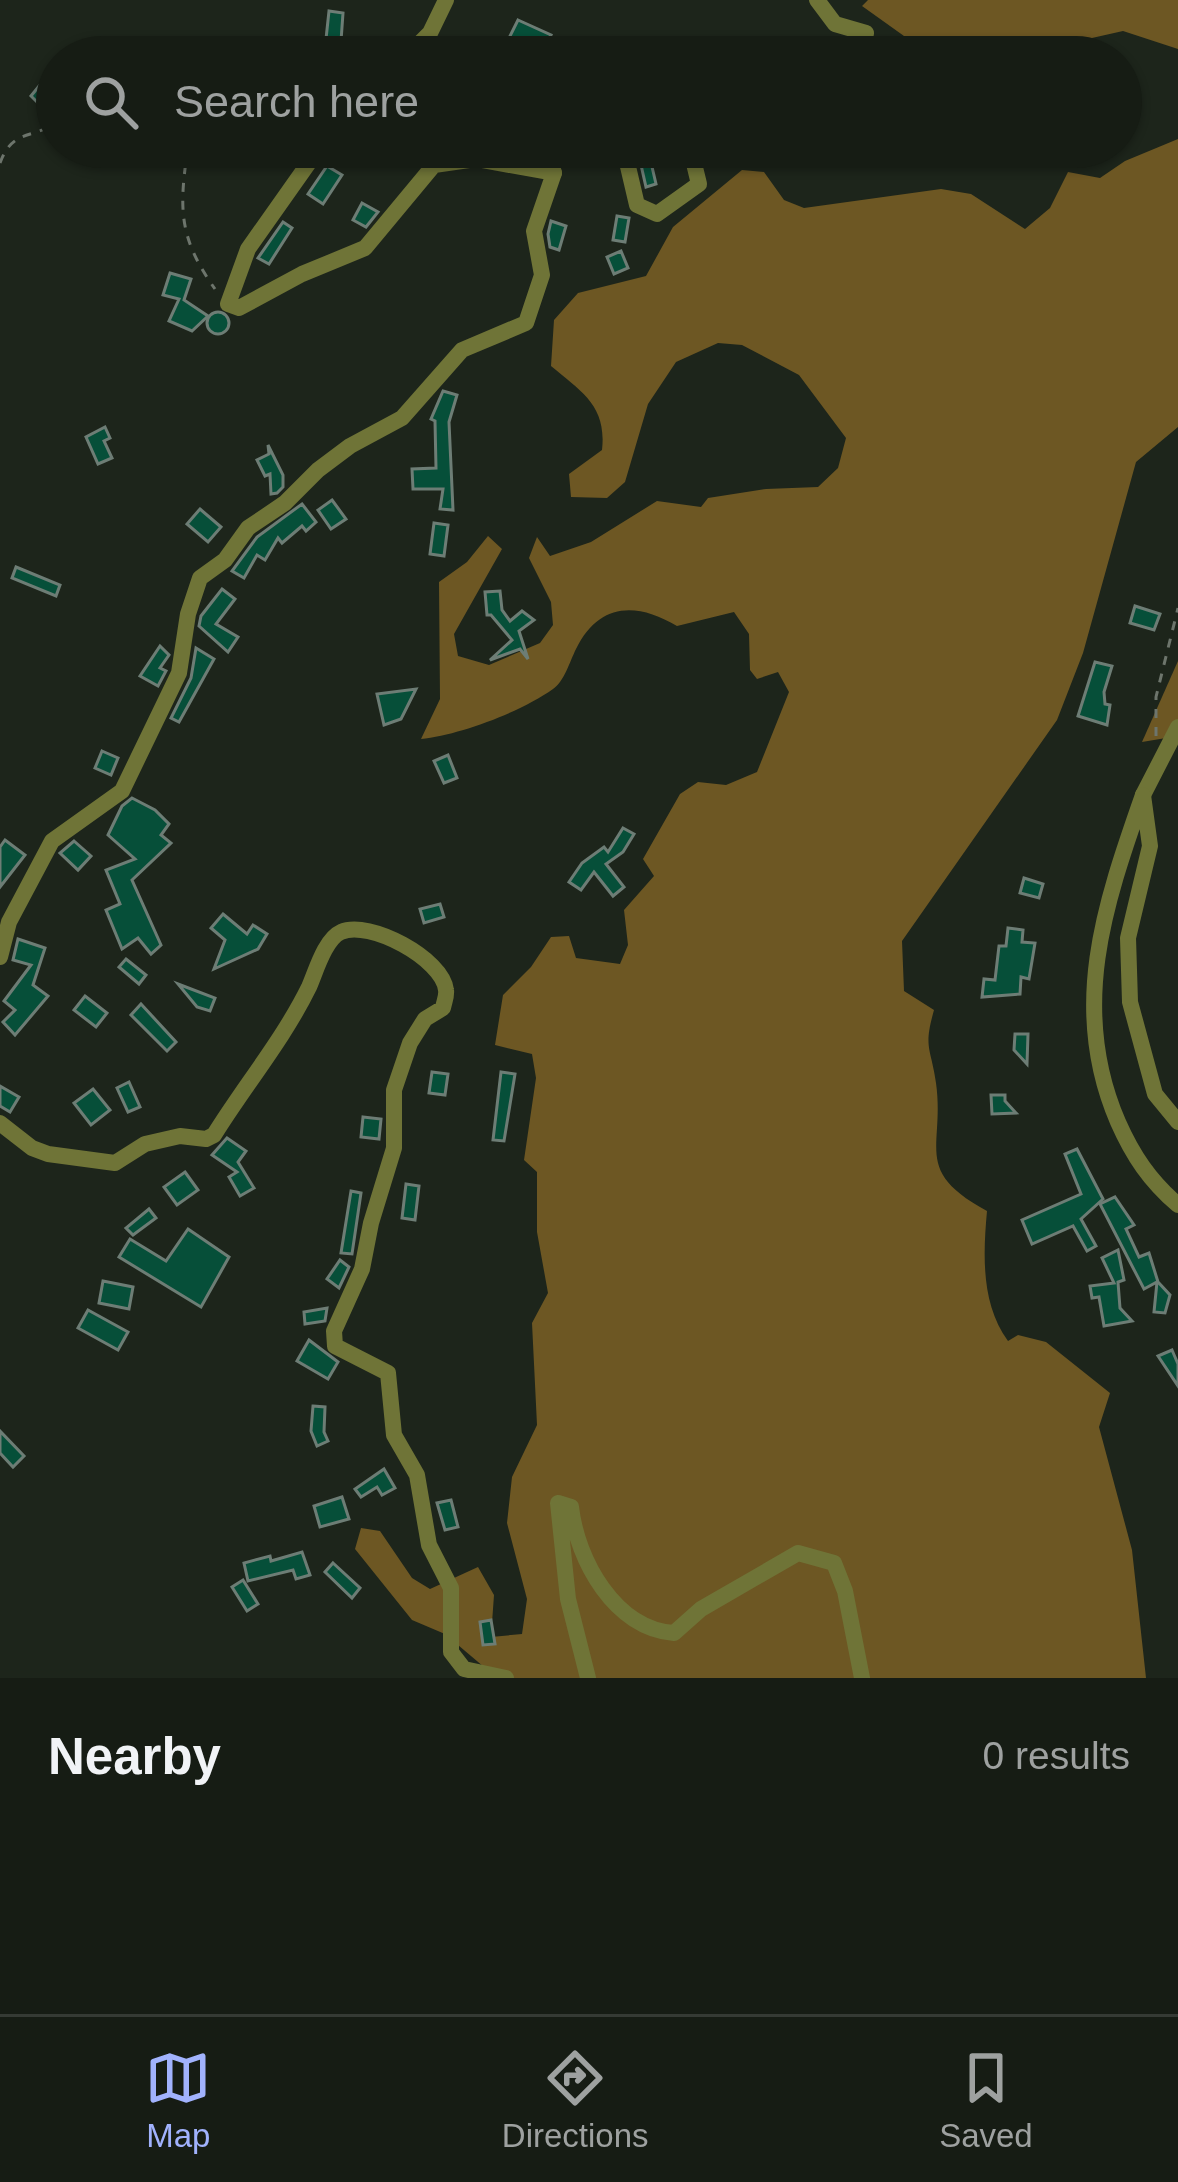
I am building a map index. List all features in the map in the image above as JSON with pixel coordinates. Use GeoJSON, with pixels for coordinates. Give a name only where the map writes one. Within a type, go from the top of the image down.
{"type":"FeatureCollection","features":[{"type":"Feature","properties":{"kind":"street"},"geometry":{"type":"LineString","coordinates":[[427,36],[446,0]]}},
{"type":"Feature","properties":{"kind":"street"},"geometry":{"type":"LineString","coordinates":[[817,0],[835,24],[865,36]]}},
{"type":"Feature","properties":{"kind":"street"},"geometry":{"type":"LineString","coordinates":[[305,168],[248,250],[228,304],[239,308],[302,274],[365,248],[432,168]]}},
{"type":"Feature","properties":{"kind":"street"},"geometry":{"type":"LineString","coordinates":[[526,168],[554,173]]}},
{"type":"Feature","properties":{"kind":"street"},"geometry":{"type":"LineString","coordinates":[[0,957],[9,922],[52,841],[122,791],[179,673],[188,614],[200,578],[225,560],[248,528],[318,470],[402,418],[462,350],[526,322],[542,275],[534,231],[553,168]]}},
{"type":"Feature","properties":{"kind":"street"},"geometry":{"type":"LineString","coordinates":[[628,168],[637,205],[657,214],[699,184],[696,168]]}},
{"type":"Feature","properties":{"kind":"street"},"geometry":{"type":"LineString","coordinates":[[1178,727],[1142,796],[1100,932],[1093,996],[1102,1085],[1150,1181],[1178,1204]]}},
{"type":"Feature","properties":{"kind":"street"},"geometry":{"type":"LineString","coordinates":[[1142,796],[1150,846],[1128,938],[1130,1002],[1154,1094],[1178,1122]]}},
{"type":"Feature","properties":{"kind":"street"},"geometry":{"type":"LineString","coordinates":[[0,1123],[32,1148],[48,1154],[115,1163],[145,1144],[180,1136],[206,1139],[214,1136],[294,1016],[332,938],[344,930],[377,932],[438,971],[447,989],[443,1009],[425,1019],[410,1043],[394,1090],[394,1148],[370,1223],[362,1269],[334,1331],[335,1346],[388,1373],[394,1436],[417,1475],[429,1545],[451,1588],[451,1652],[464,1670],[506,1678]]}},
{"type":"Feature","properties":{"kind":"street"},"geometry":{"type":"LineString","coordinates":[[588,1678],[568,1599],[558,1503],[571,1507],[573,1525],[599,1584],[619,1608],[660,1632],[674,1633],[701,1609],[798,1553],[834,1563],[845,1591],[862,1678]]}},
{"type":"Feature","properties":{"kind":"path"},"geometry":{"type":"LineString","coordinates":[[0,163],[9,144],[36,130]]}},
{"type":"Feature","properties":{"kind":"path"},"geometry":{"type":"LineString","coordinates":[[185,168],[180,204],[184,233],[194,256],[228,304]]}},
{"type":"Feature","properties":{"kind":"path"},"geometry":{"type":"LineString","coordinates":[[1155,771],[1156,697],[1178,608]]}},
{"type":"Feature","properties":{"kind":"shaded area"},"geometry":{"type":"Polygon","coordinates":[[[868,0],[1178,0],[1178,49],[1123,31],[1101,36],[904,36],[862,6],[868,0]]]}},
{"type":"Feature","properties":{"kind":"shaded area"},"geometry":{"type":"Polygon","coordinates":[[[1178,139],[1178,427],[1136,462],[1083,653],[1057,720],[902,941],[904,991],[934,1010],[928,1041],[936,1083],[940,1170],[949,1183],[987,1211],[986,1279],[999,1327],[1008,1341],[1018,1335],[1046,1342],[1110,1393],[1099,1427],[1132,1550],[1146,1678],[497,1678],[445,1634],[412,1620],[355,1549],[361,1528],[380,1531],[412,1578],[430,1589],[478,1567],[494,1595],[491,1637],[522,1634],[527,1599],[507,1523],[512,1477],[537,1425],[532,1323],[548,1293],[537,1232],[537,1172],[524,1160],[536,1078],[532,1054],[495,1045],[503,995],[531,967],[551,937],[569,936],[576,958],[620,964],[628,945],[624,910],[654,876],[643,859],[680,794],[698,782],[726,785],[757,772],[789,692],[778,672],[757,679],[750,670],[749,634],[734,612],[677,626],[648,613],[620,611],[596,622],[560,681],[540,698],[471,727],[421,739],[440,699],[439,582],[467,562],[488,536],[502,549],[454,634],[458,656],[489,665],[540,643],[553,625],[551,602],[529,558],[537,537],[550,556],[591,542],[657,501],[701,507],[708,498],[818,487],[838,468],[846,438],[799,375],[742,345],[718,343],[676,362],[648,404],[625,482],[607,498],[571,497],[569,474],[602,450],[603,435],[590,401],[551,366],[554,320],[578,293],[646,276],[673,227],[742,170],[764,172],[784,200],[804,208],[941,189],[971,194],[1025,229],[1050,208],[1068,172],[1100,178],[1115,168],[1142,168],[1142,154],[1178,139]]]}},
{"type":"Feature","properties":{"kind":"shaded area"},"geometry":{"type":"Polygon","coordinates":[[[1178,661],[1178,736],[1142,742],[1178,661]]]}},
{"type":"Feature","properties":{"kind":"building"},"geometry":{"type":"Polygon","coordinates":[[[329,11],[343,13],[341,36],[326,36],[329,11]]]}},
{"type":"Feature","properties":{"kind":"building"},"geometry":{"type":"Polygon","coordinates":[[[518,20],[551,35],[550,36],[510,36],[518,20]]]}},
{"type":"Feature","properties":{"kind":"building"},"geometry":{"type":"Polygon","coordinates":[[[326,168],[342,175],[323,204],[308,194],[326,168]]]}},
{"type":"Feature","properties":{"kind":"building"},"geometry":{"type":"Polygon","coordinates":[[[642,168],[652,168],[656,184],[646,187],[642,168]]]}},
{"type":"Feature","properties":{"kind":"building"},"geometry":{"type":"Polygon","coordinates":[[[362,203],[378,212],[366,227],[353,220],[362,203]]]}},
{"type":"Feature","properties":{"kind":"building"},"geometry":{"type":"Polygon","coordinates":[[[617,216],[629,218],[625,242],[613,240],[617,216]]]}},
{"type":"Feature","properties":{"kind":"building"},"geometry":{"type":"Polygon","coordinates":[[[551,221],[566,226],[559,250],[550,247],[551,221]]]}},
{"type":"Feature","properties":{"kind":"building"},"geometry":{"type":"Polygon","coordinates":[[[283,222],[292,228],[269,264],[258,258],[283,222]]]}},
{"type":"Feature","properties":{"kind":"building"},"geometry":{"type":"Polygon","coordinates":[[[621,251],[628,268],[614,274],[607,257],[621,251]]]}},
{"type":"Feature","properties":{"kind":"building"},"geometry":{"type":"Polygon","coordinates":[[[170,273],[191,279],[184,300],[208,316],[192,331],[169,321],[179,299],[163,295],[170,273]]]}},
{"type":"Feature","properties":{"kind":"building"},"geometry":{"type":"Polygon","coordinates":[[[218,312],[229,323],[218,334],[207,323],[218,312]]]}},
{"type":"Feature","properties":{"kind":"building"},"geometry":{"type":"Polygon","coordinates":[[[443,391],[457,395],[449,422],[453,510],[440,509],[443,489],[413,489],[412,469],[436,468],[435,421],[431,419],[443,391]]]}},
{"type":"Feature","properties":{"kind":"building"},"geometry":{"type":"Polygon","coordinates":[[[105,427],[110,438],[104,441],[112,458],[98,464],[86,437],[105,427]]]}},
{"type":"Feature","properties":{"kind":"building"},"geometry":{"type":"Polygon","coordinates":[[[268,445],[283,475],[283,487],[271,494],[270,474],[265,476],[257,460],[269,454],[268,445]]]}},
{"type":"Feature","properties":{"kind":"building"},"geometry":{"type":"Polygon","coordinates":[[[332,500],[346,519],[331,529],[318,510],[332,500]]]}},
{"type":"Feature","properties":{"kind":"building"},"geometry":{"type":"Polygon","coordinates":[[[302,504],[316,522],[306,531],[302,526],[282,543],[278,538],[265,560],[257,555],[244,578],[232,571],[257,537],[302,504]]]}},
{"type":"Feature","properties":{"kind":"building"},"geometry":{"type":"Polygon","coordinates":[[[200,509],[221,527],[208,542],[187,524],[200,509]]]}},
{"type":"Feature","properties":{"kind":"building"},"geometry":{"type":"Polygon","coordinates":[[[434,523],[448,525],[444,556],[430,554],[434,523]]]}},
{"type":"Feature","properties":{"kind":"building"},"geometry":{"type":"Polygon","coordinates":[[[16,567],[60,585],[56,596],[12,578],[16,567]]]}},
{"type":"Feature","properties":{"kind":"building"},"geometry":{"type":"Polygon","coordinates":[[[222,589],[235,599],[216,624],[238,637],[228,652],[199,626],[222,589]]]}},
{"type":"Feature","properties":{"kind":"building"},"geometry":{"type":"Polygon","coordinates":[[[500,591],[502,610],[510,621],[522,611],[534,620],[519,631],[528,659],[520,649],[490,660],[512,640],[487,615],[485,592],[500,591]]]}},
{"type":"Feature","properties":{"kind":"building"},"geometry":{"type":"Polygon","coordinates":[[[1135,606],[1160,614],[1154,630],[1130,623],[1135,606]]]}},
{"type":"Feature","properties":{"kind":"building"},"geometry":{"type":"Polygon","coordinates":[[[160,646],[169,655],[160,668],[166,671],[158,686],[140,676],[160,646]]]}},
{"type":"Feature","properties":{"kind":"building"},"geometry":{"type":"Polygon","coordinates":[[[196,648],[214,659],[179,722],[171,718],[191,678],[196,648]]]}},
{"type":"Feature","properties":{"kind":"building"},"geometry":{"type":"Polygon","coordinates":[[[1095,662],[1112,666],[1104,692],[1105,704],[1110,705],[1107,725],[1078,716],[1095,662]]]}},
{"type":"Feature","properties":{"kind":"building"},"geometry":{"type":"Polygon","coordinates":[[[416,689],[401,719],[384,725],[377,694],[416,689]]]}},
{"type":"Feature","properties":{"kind":"building"},"geometry":{"type":"Polygon","coordinates":[[[102,751],[118,758],[111,775],[95,768],[102,751]]]}},
{"type":"Feature","properties":{"kind":"building"},"geometry":{"type":"Polygon","coordinates":[[[448,755],[457,778],[444,783],[434,761],[448,755]]]}},
{"type":"Feature","properties":{"kind":"building"},"geometry":{"type":"Polygon","coordinates":[[[132,798],[169,824],[161,835],[171,843],[132,880],[161,945],[151,954],[138,938],[122,949],[106,910],[120,904],[106,870],[135,859],[108,835],[122,806],[132,798]]]}},
{"type":"Feature","properties":{"kind":"building"},"geometry":{"type":"Polygon","coordinates":[[[623,828],[634,834],[623,852],[606,864],[624,887],[613,896],[594,872],[581,890],[569,882],[582,863],[604,847],[608,852],[623,828]]]}},
{"type":"Feature","properties":{"kind":"building"},"geometry":{"type":"Polygon","coordinates":[[[5,840],[25,855],[0,887],[0,847],[5,840]]]}},
{"type":"Feature","properties":{"kind":"building"},"geometry":{"type":"Polygon","coordinates":[[[74,841],[91,856],[78,870],[60,853],[74,841]]]}},
{"type":"Feature","properties":{"kind":"building"},"geometry":{"type":"Polygon","coordinates":[[[1024,878],[1043,884],[1039,898],[1020,893],[1024,878]]]}},
{"type":"Feature","properties":{"kind":"building"},"geometry":{"type":"Polygon","coordinates":[[[440,904],[444,917],[424,923],[420,909],[440,904]]]}},
{"type":"Feature","properties":{"kind":"building"},"geometry":{"type":"Polygon","coordinates":[[[223,914],[247,934],[253,925],[267,934],[258,949],[214,969],[225,940],[211,928],[223,914]]]}},
{"type":"Feature","properties":{"kind":"building"},"geometry":{"type":"Polygon","coordinates":[[[1008,928],[1023,930],[1022,942],[1035,943],[1029,979],[1021,977],[1020,994],[982,997],[984,979],[995,980],[999,946],[1006,946],[1008,928]]]}},
{"type":"Feature","properties":{"kind":"building"},"geometry":{"type":"Polygon","coordinates":[[[18,939],[45,948],[33,985],[48,996],[15,1035],[3,1022],[15,1010],[4,1001],[31,965],[13,960],[18,939]]]}},
{"type":"Feature","properties":{"kind":"building"},"geometry":{"type":"Polygon","coordinates":[[[126,959],[146,975],[139,984],[119,967],[126,959]]]}},
{"type":"Feature","properties":{"kind":"building"},"geometry":{"type":"Polygon","coordinates":[[[178,984],[215,998],[210,1011],[197,1007],[178,984]]]}},
{"type":"Feature","properties":{"kind":"building"},"geometry":{"type":"Polygon","coordinates":[[[85,996],[107,1013],[96,1027],[74,1010],[85,996]]]}},
{"type":"Feature","properties":{"kind":"building"},"geometry":{"type":"Polygon","coordinates":[[[141,1004],[176,1042],[167,1051],[131,1015],[141,1004]]]}},
{"type":"Feature","properties":{"kind":"building"},"geometry":{"type":"Polygon","coordinates":[[[1015,1034],[1028,1034],[1027,1064],[1014,1050],[1015,1034]]]}},
{"type":"Feature","properties":{"kind":"building"},"geometry":{"type":"Polygon","coordinates":[[[432,1072],[448,1074],[445,1095],[429,1093],[432,1072]]]}},
{"type":"Feature","properties":{"kind":"building"},"geometry":{"type":"Polygon","coordinates":[[[501,1072],[515,1074],[504,1141],[493,1140],[501,1072]]]}},
{"type":"Feature","properties":{"kind":"building"},"geometry":{"type":"Polygon","coordinates":[[[129,1082],[140,1107],[128,1112],[117,1088],[129,1082]]]}},
{"type":"Feature","properties":{"kind":"building"},"geometry":{"type":"Polygon","coordinates":[[[0,1086],[19,1097],[10,1112],[0,1106],[0,1086]]]}},
{"type":"Feature","properties":{"kind":"building"},"geometry":{"type":"Polygon","coordinates":[[[93,1089],[110,1110],[91,1125],[74,1103],[93,1089]]]}},
{"type":"Feature","properties":{"kind":"building"},"geometry":{"type":"Polygon","coordinates":[[[991,1095],[1005,1095],[1016,1113],[992,1114],[991,1095]]]}},
{"type":"Feature","properties":{"kind":"building"},"geometry":{"type":"Polygon","coordinates":[[[363,1117],[381,1119],[379,1139],[361,1137],[363,1117]]]}},
{"type":"Feature","properties":{"kind":"building"},"geometry":{"type":"Polygon","coordinates":[[[227,1138],[246,1151],[238,1162],[254,1188],[240,1196],[229,1177],[237,1172],[212,1155],[227,1138]]]}},
{"type":"Feature","properties":{"kind":"building"},"geometry":{"type":"Polygon","coordinates":[[[1077,1149],[1103,1199],[1081,1219],[1096,1246],[1087,1251],[1073,1226],[1032,1244],[1022,1220],[1081,1194],[1065,1154],[1077,1149]]]}},
{"type":"Feature","properties":{"kind":"building"},"geometry":{"type":"Polygon","coordinates":[[[185,1172],[198,1190],[177,1205],[164,1187],[185,1172]]]}},
{"type":"Feature","properties":{"kind":"building"},"geometry":{"type":"Polygon","coordinates":[[[406,1184],[419,1186],[415,1220],[402,1218],[406,1184]]]}},
{"type":"Feature","properties":{"kind":"building"},"geometry":{"type":"Polygon","coordinates":[[[351,1191],[361,1193],[352,1254],[341,1253],[351,1191]]]}},
{"type":"Feature","properties":{"kind":"building"},"geometry":{"type":"Polygon","coordinates":[[[1115,1197],[1134,1225],[1126,1229],[1139,1257],[1149,1253],[1158,1282],[1170,1295],[1165,1313],[1154,1312],[1157,1282],[1144,1289],[1100,1204],[1115,1197]]]}},
{"type":"Feature","properties":{"kind":"building"},"geometry":{"type":"Polygon","coordinates":[[[149,1209],[156,1218],[133,1235],[126,1228],[149,1209]]]}},
{"type":"Feature","properties":{"kind":"building"},"geometry":{"type":"Polygon","coordinates":[[[188,1229],[229,1257],[201,1307],[119,1257],[130,1239],[166,1261],[188,1229]]]}},
{"type":"Feature","properties":{"kind":"building"},"geometry":{"type":"Polygon","coordinates":[[[1118,1250],[1124,1280],[1118,1282],[1120,1308],[1132,1321],[1104,1326],[1099,1297],[1092,1298],[1090,1286],[1114,1283],[1102,1258],[1118,1250]]]}},
{"type":"Feature","properties":{"kind":"building"},"geometry":{"type":"Polygon","coordinates":[[[340,1260],[349,1267],[339,1288],[327,1279],[340,1260]]]}},
{"type":"Feature","properties":{"kind":"building"},"geometry":{"type":"Polygon","coordinates":[[[103,1281],[133,1287],[129,1309],[99,1303],[103,1281]]]}},
{"type":"Feature","properties":{"kind":"building"},"geometry":{"type":"Polygon","coordinates":[[[327,1308],[325,1321],[305,1324],[304,1312],[327,1308]]]}},
{"type":"Feature","properties":{"kind":"building"},"geometry":{"type":"Polygon","coordinates":[[[88,1310],[128,1332],[118,1350],[78,1328],[88,1310]]]}},
{"type":"Feature","properties":{"kind":"building"},"geometry":{"type":"Polygon","coordinates":[[[309,1340],[338,1362],[328,1379],[297,1361],[309,1340]]]}},
{"type":"Feature","properties":{"kind":"building"},"geometry":{"type":"Polygon","coordinates":[[[1172,1350],[1178,1364],[1178,1386],[1158,1356],[1172,1350]]]}},
{"type":"Feature","properties":{"kind":"building"},"geometry":{"type":"Polygon","coordinates":[[[313,1406],[325,1407],[328,1441],[317,1446],[311,1431],[313,1406]]]}},
{"type":"Feature","properties":{"kind":"building"},"geometry":{"type":"Polygon","coordinates":[[[0,1431],[24,1456],[13,1467],[0,1453],[0,1431]]]}},
{"type":"Feature","properties":{"kind":"building"},"geometry":{"type":"Polygon","coordinates":[[[384,1469],[395,1488],[382,1495],[377,1487],[361,1497],[355,1489],[384,1469]]]}},
{"type":"Feature","properties":{"kind":"building"},"geometry":{"type":"Polygon","coordinates":[[[342,1497],[349,1519],[320,1527],[314,1506],[342,1497]]]}},
{"type":"Feature","properties":{"kind":"building"},"geometry":{"type":"Polygon","coordinates":[[[451,1500],[458,1527],[445,1530],[437,1503],[451,1500]]]}},
{"type":"Feature","properties":{"kind":"building"},"geometry":{"type":"Polygon","coordinates":[[[302,1552],[310,1575],[296,1579],[293,1570],[248,1581],[244,1563],[302,1552]]]}},
{"type":"Feature","properties":{"kind":"building"},"geometry":{"type":"Polygon","coordinates":[[[333,1563],[360,1588],[352,1598],[325,1572],[333,1563]]]}},
{"type":"Feature","properties":{"kind":"building"},"geometry":{"type":"Polygon","coordinates":[[[243,1580],[258,1604],[247,1611],[232,1587],[243,1580]]]}},
{"type":"Feature","properties":{"kind":"building"},"geometry":{"type":"Polygon","coordinates":[[[491,1620],[495,1644],[483,1645],[480,1622],[491,1620]]]}}]}
